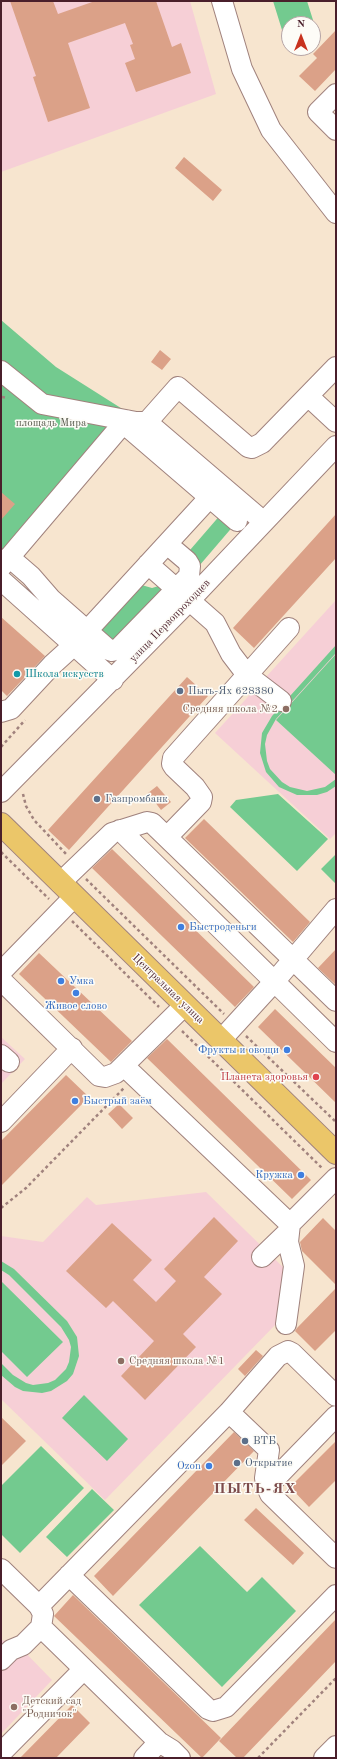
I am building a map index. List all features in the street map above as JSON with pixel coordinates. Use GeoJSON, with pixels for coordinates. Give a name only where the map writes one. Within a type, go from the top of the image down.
{"type":"FeatureCollection","features":[{"type":"Feature","properties":{"kind":"main road","name":"Центральная улица"},"geometry":{"type":"LineString","coordinates":[[1,824],[65,897],[178,1012],[228,1033],[336,1153]]}},
{"type":"Feature","properties":{"kind":"street"},"geometry":{"type":"LineString","coordinates":[[222,1],[242,69],[271,130],[336,213]]}},
{"type":"Feature","properties":{"kind":"street"},"geometry":{"type":"LineString","coordinates":[[336,94],[318,112],[336,130]]}},
{"type":"Feature","properties":{"kind":"street"},"geometry":{"type":"LineString","coordinates":[[147,422],[178,387],[248,447],[252,448],[262,443],[336,367]]}},
{"type":"Feature","properties":{"kind":"street"},"geometry":{"type":"LineString","coordinates":[[1,371],[42,404],[125,422],[147,422],[264,522]]}},
{"type":"Feature","properties":{"kind":"street"},"geometry":{"type":"LineString","coordinates":[[308,396],[336,422]]}},
{"type":"Feature","properties":{"kind":"street"},"geometry":{"type":"LineString","coordinates":[[125,422],[209,498],[237,521]]}},
{"type":"Feature","properties":{"kind":"street"},"geometry":{"type":"LineString","coordinates":[[125,422],[5,562],[31,576],[51,598],[109,650],[116,651],[183,594],[189,576],[190,566],[187,561],[167,544]]}},
{"type":"Feature","properties":{"kind":"street","name":"улица Первопроходцев"},"geometry":{"type":"LineString","coordinates":[[1,792],[113,680],[183,594],[264,522],[336,446]]}},
{"type":"Feature","properties":{"kind":"street"},"geometry":{"type":"LineString","coordinates":[[1,712],[11,709],[52,665],[74,645],[209,498]]}},
{"type":"Feature","properties":{"kind":"street"},"geometry":{"type":"LineString","coordinates":[[148,564],[215,623],[231,654],[247,675],[281,701]]}},
{"type":"Feature","properties":{"kind":"street"},"geometry":{"type":"LineString","coordinates":[[1,580],[113,680]]}},
{"type":"Feature","properties":{"kind":"street"},"geometry":{"type":"LineString","coordinates":[[167,837],[201,802],[202,797],[195,787],[174,767],[172,764],[173,758],[289,628]]}},
{"type":"Feature","properties":{"kind":"street"},"geometry":{"type":"LineString","coordinates":[[1,972],[65,897],[77,866],[107,837],[120,830],[147,822],[152,823],[167,837],[336,1001]]}},
{"type":"Feature","properties":{"kind":"street"},"geometry":{"type":"LineString","coordinates":[[120,830],[336,1042]]}},
{"type":"Feature","properties":{"kind":"street"},"geometry":{"type":"LineString","coordinates":[[228,1033],[294,960],[336,909]]}},
{"type":"Feature","properties":{"kind":"street"},"geometry":{"type":"LineString","coordinates":[[1,980],[99,1076],[130,1072],[178,1012]]}},
{"type":"Feature","properties":{"kind":"street"},"geometry":{"type":"LineString","coordinates":[[1,1122],[72,1048]]}},
{"type":"Feature","properties":{"kind":"street"},"geometry":{"type":"LineString","coordinates":[[130,1072],[289,1228],[288,1246],[294,1266],[286,1324]]}},
{"type":"Feature","properties":{"kind":"street"},"geometry":{"type":"LineString","coordinates":[[262,1257],[332,1186]]}},
{"type":"Feature","properties":{"kind":"street"},"geometry":{"type":"LineString","coordinates":[[39,1606],[229,1412],[278,1356],[288,1351],[292,1353],[336,1396]]}},
{"type":"Feature","properties":{"kind":"street"},"geometry":{"type":"LineString","coordinates":[[229,1412],[286,1466]]}},
{"type":"Feature","properties":{"kind":"street"},"geometry":{"type":"LineString","coordinates":[[267,1487],[336,1416]]}},
{"type":"Feature","properties":{"kind":"street"},"geometry":{"type":"LineString","coordinates":[[269,1450],[265,1478],[270,1494],[336,1558]]}},
{"type":"Feature","properties":{"kind":"street"},"geometry":{"type":"LineString","coordinates":[[1,1569],[39,1606],[43,1614],[41,1627],[23,1644],[3,1655]]}},
{"type":"Feature","properties":{"kind":"street"},"geometry":{"type":"LineString","coordinates":[[69,1575],[208,1709],[213,1711],[226,1707],[336,1595]]}},
{"type":"Feature","properties":{"kind":"street"},"geometry":{"type":"LineString","coordinates":[[41,1627],[159,1742],[172,1750],[180,1758]]}},
{"type":"Feature","properties":{"kind":"street"},"geometry":{"type":"LineString","coordinates":[[1,1753],[84,1669]]}},
{"type":"Feature","properties":{"kind":"street"},"geometry":{"type":"LineString","coordinates":[[144,1758],[159,1742]]}},
{"type":"Feature","properties":{"kind":"street"},"geometry":{"type":"LineString","coordinates":[[324,1758],[336,1746]]}},
{"type":"Feature","properties":{"kind":"path"},"geometry":{"type":"LineString","coordinates":[[23,793],[26,806],[34,820],[73,860],[84,878],[228,1033],[336,1122]]}},
{"type":"Feature","properties":{"kind":"path"},"geometry":{"type":"LineString","coordinates":[[1,852],[65,897],[178,1012],[328,1175],[332,1186]]}},
{"type":"Feature","properties":{"kind":"path"},"geometry":{"type":"LineString","coordinates":[[1,1208],[26,1188],[130,1072]]}},
{"type":"Feature","properties":{"kind":"path"},"geometry":{"type":"LineString","coordinates":[[258,1758],[336,1678]]}},
{"type":"Feature","properties":{"kind":"shaded area"},"geometry":{"type":"Polygon","coordinates":[[[1,1],[190,1],[216,94],[1,172],[1,1]]]}},
{"type":"Feature","properties":{"kind":"shaded area","name":"Средняя школа №2"},"geometry":{"type":"Polygon","coordinates":[[[336,600],[336,833],[330,839],[215,733],[336,600]]]}},
{"type":"Feature","properties":{"kind":"shaded area"},"geometry":{"type":"Polygon","coordinates":[[[1,1037],[25,1059],[1,1084],[1,1037]]]}},
{"type":"Feature","properties":{"kind":"shaded area","name":"Средняя школа №1"},"geometry":{"type":"Polygon","coordinates":[[[206,1192],[285,1269],[277,1323],[105,1500],[1,1399],[1,1236],[43,1242],[87,1197],[96,1205],[206,1192]]]}},
{"type":"Feature","properties":{"kind":"shaded area","name":"Детский сад \"Родничок\""},"geometry":{"type":"Polygon","coordinates":[[[1,1640],[17,1644],[52,1680],[1,1734],[1,1640]]]}},
{"type":"Feature","properties":{"kind":"green space"},"geometry":{"type":"Polygon","coordinates":[[[273,1],[307,1],[312,16],[281,16],[281,27],[273,1]]]}},
{"type":"Feature","properties":{"kind":"green space","name":"площадь Мира"},"geometry":{"type":"Polygon","coordinates":[[[1,320],[56,367],[124,410],[1,559],[1,320]]]}},
{"type":"Feature","properties":{"kind":"green space"},"geometry":{"type":"Polygon","coordinates":[[[222,513],[235,524],[199,566],[190,550],[222,513]]]}},
{"type":"Feature","properties":{"kind":"green space"},"geometry":{"type":"Polygon","coordinates":[[[138,584],[152,588],[162,585],[168,589],[113,644],[96,628],[138,584]]]}},
{"type":"Feature","properties":{"kind":"green space"},"geometry":{"type":"Polygon","coordinates":[[[336,645],[336,653],[276,719],[267,735],[265,744],[267,761],[270,769],[282,782],[290,787],[307,791],[325,787],[336,779],[336,786],[327,792],[317,795],[297,795],[279,787],[266,772],[260,753],[262,733],[272,716],[336,645]]]}},
{"type":"Feature","properties":{"kind":"green space"},"geometry":{"type":"Polygon","coordinates":[[[336,654],[336,775],[276,720],[336,654]]]}},
{"type":"Feature","properties":{"kind":"green space"},"geometry":{"type":"Polygon","coordinates":[[[278,794],[328,839],[297,871],[230,807],[236,800],[278,794]]]}},
{"type":"Feature","properties":{"kind":"green space"},"geometry":{"type":"Polygon","coordinates":[[[336,854],[336,884],[321,869],[336,854]]]}},
{"type":"Feature","properties":{"kind":"green space"},"geometry":{"type":"Polygon","coordinates":[[[1,1261],[14,1269],[67,1321],[77,1337],[79,1356],[73,1374],[67,1381],[51,1391],[42,1393],[23,1391],[15,1387],[1,1375],[1,1363],[13,1375],[26,1383],[33,1385],[48,1383],[55,1380],[66,1369],[69,1362],[71,1347],[69,1340],[61,1327],[9,1275],[1,1270],[1,1261]]]}},
{"type":"Feature","properties":{"kind":"green space"},"geometry":{"type":"Polygon","coordinates":[[[1,1281],[63,1342],[27,1377],[1,1351],[1,1281]]]}},
{"type":"Feature","properties":{"kind":"green space"},"geometry":{"type":"Polygon","coordinates":[[[84,1395],[128,1439],[107,1461],[62,1418],[84,1395]]]}},
{"type":"Feature","properties":{"kind":"green space"},"geometry":{"type":"Polygon","coordinates":[[[41,1446],[84,1488],[20,1553],[1,1534],[1,1486],[41,1446]]]}},
{"type":"Feature","properties":{"kind":"green space"},"geometry":{"type":"Polygon","coordinates":[[[92,1489],[114,1510],[67,1557],[46,1537],[92,1489]]]}},
{"type":"Feature","properties":{"kind":"green space"},"geometry":{"type":"Polygon","coordinates":[[[200,1546],[247,1592],[262,1577],[296,1611],[222,1687],[139,1605],[200,1546]]]}},
{"type":"Feature","properties":{"kind":"building"},"geometry":{"type":"Polygon","coordinates":[[[10,1],[53,1],[58,14],[95,1],[156,1],[172,47],[181,43],[191,73],[136,92],[125,63],[135,59],[130,45],[133,44],[125,23],[68,43],[90,108],[48,122],[33,77],[36,76],[10,1]]]}},
{"type":"Feature","properties":{"kind":"building"},"geometry":{"type":"Polygon","coordinates":[[[336,30],[336,69],[315,91],[299,76],[317,58],[315,56],[321,56],[321,46],[336,30]]]}},
{"type":"Feature","properties":{"kind":"building"},"geometry":{"type":"Polygon","coordinates":[[[184,157],[222,190],[213,201],[175,168],[184,157]]]}},
{"type":"Feature","properties":{"kind":"building"},"geometry":{"type":"Polygon","coordinates":[[[160,350],[171,359],[162,370],[151,362],[160,350]]]}},
{"type":"Feature","properties":{"kind":"building"},"geometry":{"type":"Polygon","coordinates":[[[1,492],[15,504],[1,520],[1,492]]]}},
{"type":"Feature","properties":{"kind":"building"},"geometry":{"type":"Polygon","coordinates":[[[336,514],[336,558],[254,648],[233,628],[336,514]]]}},
{"type":"Feature","properties":{"kind":"building","name":"Школа искусств"},"geometry":{"type":"Polygon","coordinates":[[[1,617],[45,656],[7,696],[1,690],[1,617]]]}},
{"type":"Feature","properties":{"kind":"building"},"geometry":{"type":"Polygon","coordinates":[[[187,677],[208,696],[69,850],[48,830],[187,677]]]}},
{"type":"Feature","properties":{"kind":"building"},"geometry":{"type":"Polygon","coordinates":[[[157,786],[171,802],[161,810],[148,793],[157,786]]]}},
{"type":"Feature","properties":{"kind":"building"},"geometry":{"type":"Polygon","coordinates":[[[204,819],[310,922],[293,942],[185,838],[204,819]]]}},
{"type":"Feature","properties":{"kind":"building"},"geometry":{"type":"Polygon","coordinates":[[[112,849],[254,987],[235,1007],[92,868],[112,849]]]}},
{"type":"Feature","properties":{"kind":"building"},"geometry":{"type":"Polygon","coordinates":[[[336,949],[336,985],[318,968],[336,949]]]}},
{"type":"Feature","properties":{"kind":"building"},"geometry":{"type":"Polygon","coordinates":[[[39,953],[132,1041],[111,1062],[19,974],[39,953]]]}},
{"type":"Feature","properties":{"kind":"building"},"geometry":{"type":"Polygon","coordinates":[[[275,1009],[336,1068],[336,1103],[258,1027],[275,1009]]]}},
{"type":"Feature","properties":{"kind":"building"},"geometry":{"type":"Polygon","coordinates":[[[167,1039],[311,1180],[292,1199],[147,1058],[167,1039]]]}},
{"type":"Feature","properties":{"kind":"building"},"geometry":{"type":"Polygon","coordinates":[[[66,1075],[89,1097],[1,1186],[1,1141],[66,1075]]]}},
{"type":"Feature","properties":{"kind":"building"},"geometry":{"type":"Polygon","coordinates":[[[119,1104],[133,1118],[122,1129],[108,1114],[119,1104]]]}},
{"type":"Feature","properties":{"kind":"building"},"geometry":{"type":"Polygon","coordinates":[[[214,1217],[238,1241],[204,1277],[222,1294],[183,1334],[196,1347],[145,1400],[121,1376],[154,1341],[113,1301],[106,1308],[66,1271],[112,1223],[152,1260],[133,1280],[156,1302],[176,1281],[164,1269],[214,1217]]]}},
{"type":"Feature","properties":{"kind":"building"},"geometry":{"type":"Polygon","coordinates":[[[323,1218],[336,1231],[336,1285],[302,1251],[300,1242],[323,1218]]]}},
{"type":"Feature","properties":{"kind":"building"},"geometry":{"type":"Polygon","coordinates":[[[336,1288],[336,1330],[315,1351],[295,1331],[336,1288]]]}},
{"type":"Feature","properties":{"kind":"building"},"geometry":{"type":"Polygon","coordinates":[[[256,1350],[263,1356],[245,1376],[238,1369],[256,1350]]]}},
{"type":"Feature","properties":{"kind":"building"},"geometry":{"type":"Polygon","coordinates":[[[1,1417],[26,1441],[1,1466],[1,1417]]]}},
{"type":"Feature","properties":{"kind":"building"},"geometry":{"type":"Polygon","coordinates":[[[234,1432],[254,1451],[113,1596],[94,1576],[234,1432]]]}},
{"type":"Feature","properties":{"kind":"building"},"geometry":{"type":"Polygon","coordinates":[[[336,1441],[336,1480],[309,1507],[290,1487],[336,1441]]]}},
{"type":"Feature","properties":{"kind":"building"},"geometry":{"type":"Polygon","coordinates":[[[256,1508],[304,1553],[293,1565],[244,1520],[256,1508]]]}},
{"type":"Feature","properties":{"kind":"building"},"geometry":{"type":"Polygon","coordinates":[[[73,1595],[221,1738],[202,1758],[54,1616],[73,1595]]]}},
{"type":"Feature","properties":{"kind":"building"},"geometry":{"type":"Polygon","coordinates":[[[336,1619],[336,1661],[243,1758],[237,1758],[219,1741],[336,1619]]]}},
{"type":"Feature","properties":{"kind":"building"},"geometry":{"type":"Polygon","coordinates":[[[72,1705],[90,1723],[56,1758],[20,1758],[72,1705]]]}},
{"type":"Feature","properties":{"kind":"place","name":"Школа искусств"},"geometry":{"type":"Point","coordinates":[17,674]}},
{"type":"Feature","properties":{"kind":"place","name":"Пыть-Ях 628380"},"geometry":{"type":"Point","coordinates":[180,691]}},
{"type":"Feature","properties":{"kind":"place","name":"Средняя школа №2"},"geometry":{"type":"Point","coordinates":[286,709]}},
{"type":"Feature","properties":{"kind":"place","name":"Газпромбанк"},"geometry":{"type":"Point","coordinates":[97,799]}},
{"type":"Feature","properties":{"kind":"place","name":"Быстроденьги"},"geometry":{"type":"Point","coordinates":[181,927]}},
{"type":"Feature","properties":{"kind":"place","name":"Умка"},"geometry":{"type":"Point","coordinates":[61,981]}},
{"type":"Feature","properties":{"kind":"place","name":"Живое слово"},"geometry":{"type":"Point","coordinates":[76,993]}},
{"type":"Feature","properties":{"kind":"place","name":"Фрукты и овощи"},"geometry":{"type":"Point","coordinates":[287,1050]}},
{"type":"Feature","properties":{"kind":"place","name":"Планета здоровья"},"geometry":{"type":"Point","coordinates":[316,1077]}},
{"type":"Feature","properties":{"kind":"place","name":"Быстрый заём"},"geometry":{"type":"Point","coordinates":[75,1101]}},
{"type":"Feature","properties":{"kind":"place","name":"Кружка"},"geometry":{"type":"Point","coordinates":[301,1175]}},
{"type":"Feature","properties":{"kind":"place","name":"Средняя школа №1"},"geometry":{"type":"Point","coordinates":[121,1361]}},
{"type":"Feature","properties":{"kind":"place","name":"ВТБ"},"geometry":{"type":"Point","coordinates":[245,1441]}},
{"type":"Feature","properties":{"kind":"place","name":"Открытие"},"geometry":{"type":"Point","coordinates":[237,1463]}},
{"type":"Feature","properties":{"kind":"place","name":"Ozon"},"geometry":{"type":"Point","coordinates":[209,1466]}},
{"type":"Feature","properties":{"kind":"place","name":"Детский сад \"Родничок\""},"geometry":{"type":"Point","coordinates":[14,1707]}},
{"type":"Feature","properties":{"kind":"district","name":"ПЫТЬ-ЯХ"},"geometry":{"type":"Point","coordinates":[255,1489]}}]}
